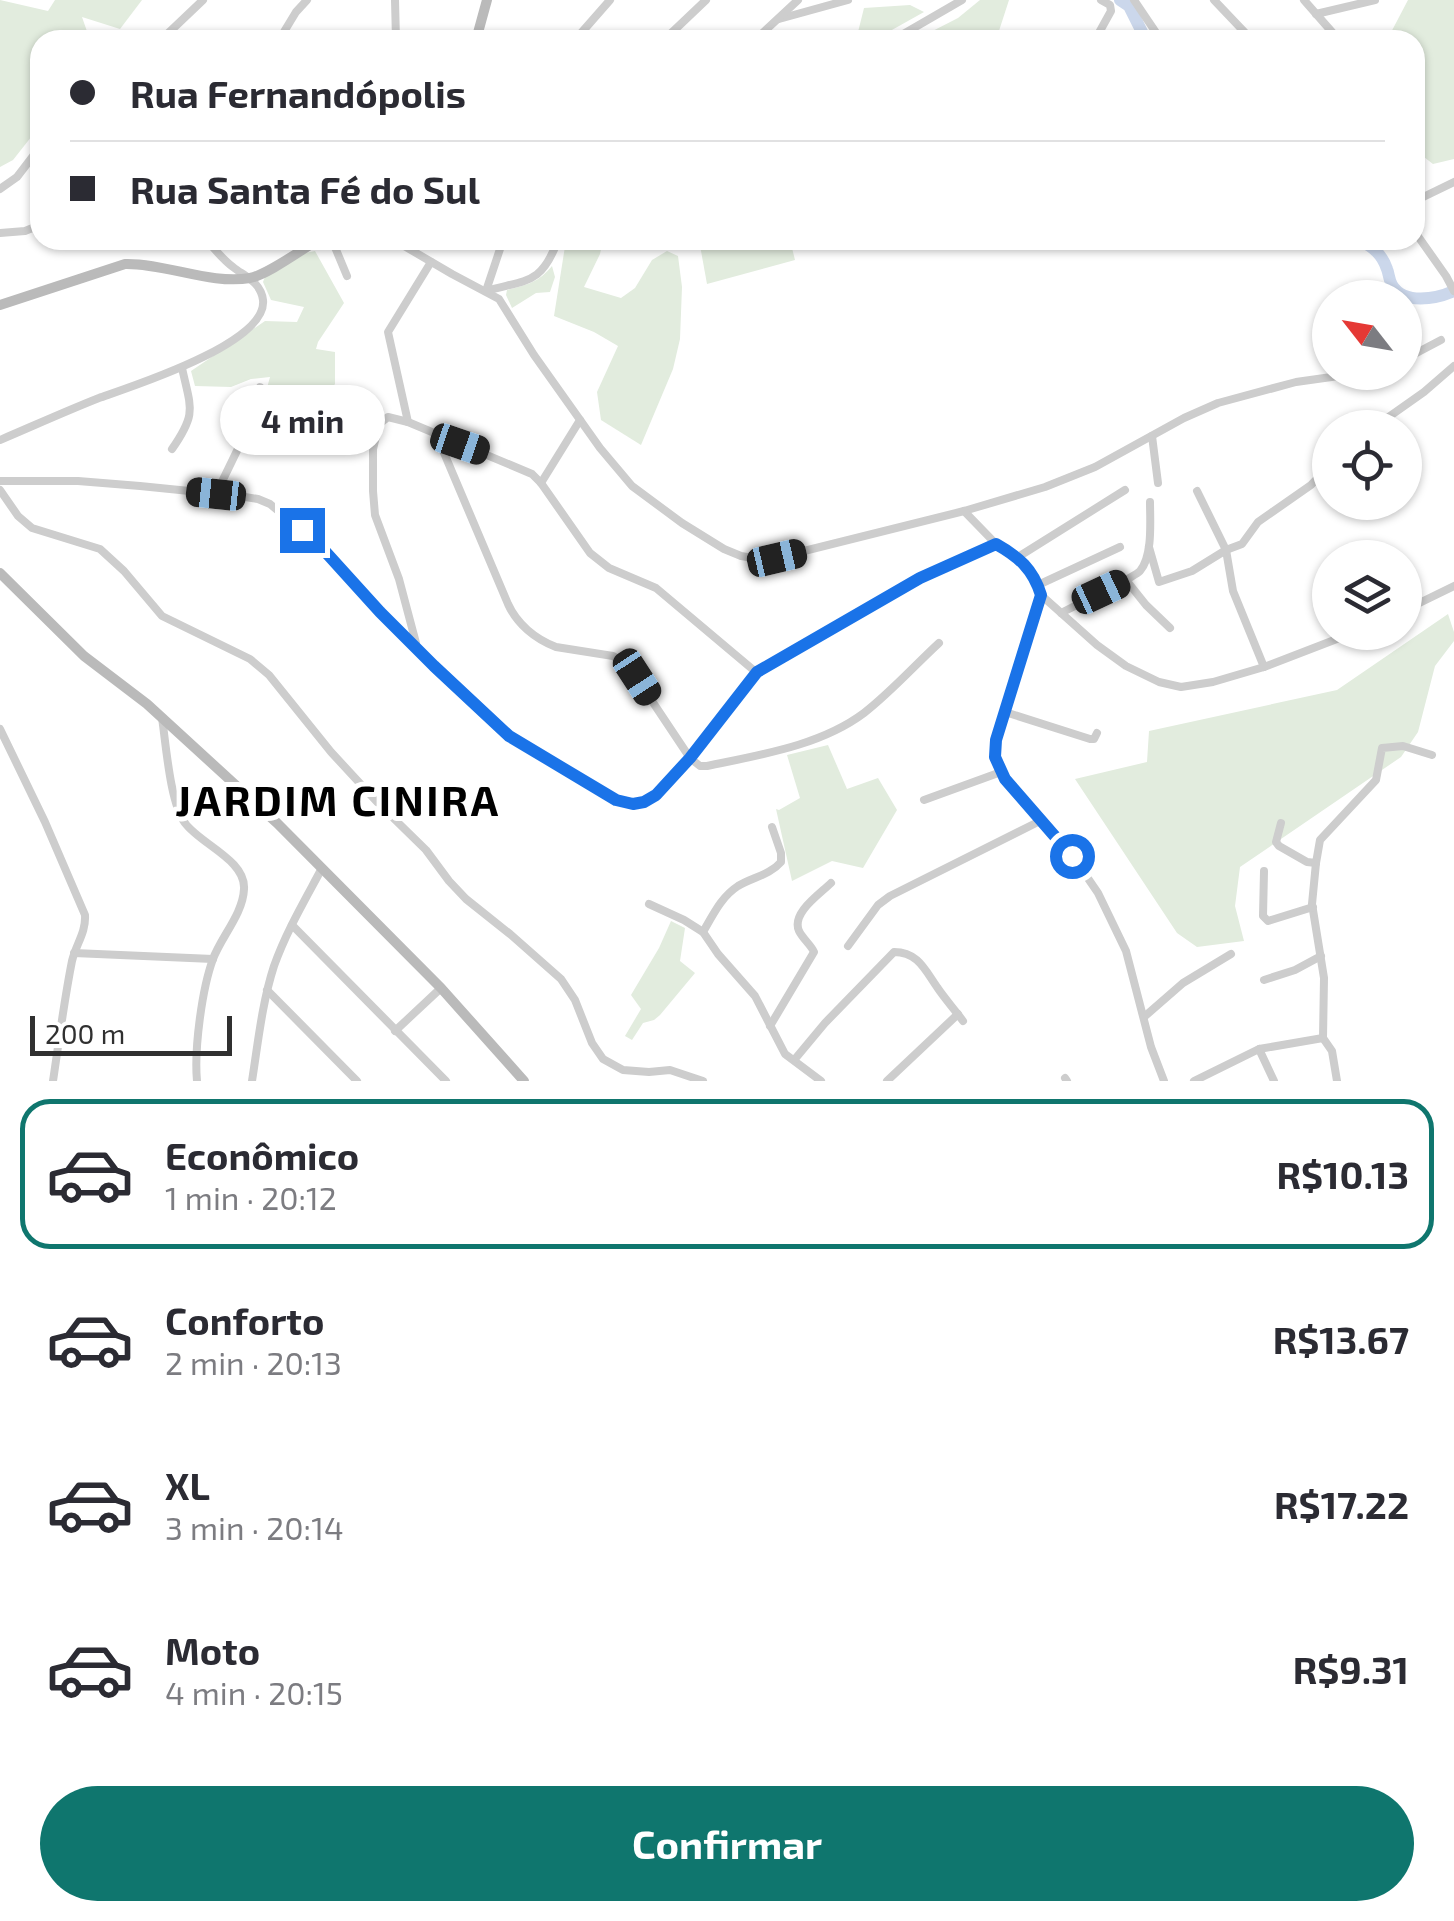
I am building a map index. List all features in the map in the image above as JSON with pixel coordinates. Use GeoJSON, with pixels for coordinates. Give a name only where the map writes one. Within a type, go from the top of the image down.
{"type":"FeatureCollection","features":[{"type":"Feature","properties":{"kind":"street"},"geometry":{"type":"LineString","coordinates":[[285,30],[308,0]]}},
{"type":"Feature","properties":{"kind":"street"},"geometry":{"type":"LineString","coordinates":[[394,0],[396,30]]}},
{"type":"Feature","properties":{"kind":"street"},"geometry":{"type":"LineString","coordinates":[[479,30],[487,0]]}},
{"type":"Feature","properties":{"kind":"street"},"geometry":{"type":"LineString","coordinates":[[584,30],[610,0]]}},
{"type":"Feature","properties":{"kind":"street"},"geometry":{"type":"LineString","coordinates":[[674,30],[706,0]]}},
{"type":"Feature","properties":{"kind":"street"},"geometry":{"type":"LineString","coordinates":[[766,30],[798,0]]}},
{"type":"Feature","properties":{"kind":"street"},"geometry":{"type":"LineString","coordinates":[[807,0],[812,11]]}},
{"type":"Feature","properties":{"kind":"street"},"geometry":{"type":"LineString","coordinates":[[779,19],[848,0]]}},
{"type":"Feature","properties":{"kind":"street"},"geometry":{"type":"LineString","coordinates":[[1101,0],[1112,8],[1101,30]]}},
{"type":"Feature","properties":{"kind":"street"},"geometry":{"type":"LineString","coordinates":[[1134,0],[1154,30]]}},
{"type":"Feature","properties":{"kind":"street"},"geometry":{"type":"LineString","coordinates":[[1214,0],[1242,30]]}},
{"type":"Feature","properties":{"kind":"street"},"geometry":{"type":"LineString","coordinates":[[1304,0],[1330,30]]}},
{"type":"Feature","properties":{"kind":"street"},"geometry":{"type":"LineString","coordinates":[[1316,14],[1375,0]]}},
{"type":"Feature","properties":{"kind":"street"},"geometry":{"type":"LineString","coordinates":[[915,30],[959,1]]}},
{"type":"Feature","properties":{"kind":"street"},"geometry":{"type":"LineString","coordinates":[[171,30],[199,2]]}},
{"type":"Feature","properties":{"kind":"street"},"geometry":{"type":"LineString","coordinates":[[0,189],[17,177],[30,160]]}},
{"type":"Feature","properties":{"kind":"street"},"geometry":{"type":"LineString","coordinates":[[1425,196],[1454,182]]}},
{"type":"Feature","properties":{"kind":"street"},"geometry":{"type":"LineString","coordinates":[[0,233],[30,229]]}},
{"type":"Feature","properties":{"kind":"street"},"geometry":{"type":"LineString","coordinates":[[1425,246],[1454,291]]}},
{"type":"Feature","properties":{"kind":"street"},"geometry":{"type":"LineString","coordinates":[[0,440],[182,368],[242,334],[258,319],[263,298],[250,278],[216,250]]}},
{"type":"Feature","properties":{"kind":"street"},"geometry":{"type":"LineString","coordinates":[[0,305],[125,264],[250,278],[300,250]]}},
{"type":"Feature","properties":{"kind":"street"},"geometry":{"type":"LineString","coordinates":[[336,250],[347,276]]}},
{"type":"Feature","properties":{"kind":"street"},"geometry":{"type":"LineString","coordinates":[[411,250],[503,303],[534,355],[632,486],[697,533],[741,556],[758,559],[777,558],[964,511],[1067,480],[1218,403],[1312,380]]}},
{"type":"Feature","properties":{"kind":"street"},"geometry":{"type":"LineString","coordinates":[[486,291],[499,250]]}},
{"type":"Feature","properties":{"kind":"street"},"geometry":{"type":"LineString","coordinates":[[486,291],[524,282],[539,274],[554,250]]}},
{"type":"Feature","properties":{"kind":"street"},"geometry":{"type":"LineString","coordinates":[[408,422],[388,332],[431,262]]}},
{"type":"Feature","properties":{"kind":"street"},"geometry":{"type":"LineString","coordinates":[[1422,351],[1441,340]]}},
{"type":"Feature","properties":{"kind":"street"},"geometry":{"type":"LineString","coordinates":[[1398,410],[1454,366]]}},
{"type":"Feature","properties":{"kind":"street"},"geometry":{"type":"LineString","coordinates":[[172,449],[190,418],[182,368]]}},
{"type":"Feature","properties":{"kind":"street"},"geometry":{"type":"LineString","coordinates":[[216,494],[249,426],[260,387]]}},
{"type":"Feature","properties":{"kind":"street"},"geometry":{"type":"LineString","coordinates":[[417,647],[399,578],[375,515],[373,448],[379,424],[388,417],[525,469],[541,483],[599,562],[656,588],[757,672]]}},
{"type":"Feature","properties":{"kind":"street"},"geometry":{"type":"LineString","coordinates":[[541,483],[580,420]]}},
{"type":"Feature","properties":{"kind":"street"},"geometry":{"type":"LineString","coordinates":[[436,434],[520,624],[547,644],[613,656],[628,664],[690,758],[700,766],[784,748],[840,728],[885,695],[939,643]]}},
{"type":"Feature","properties":{"kind":"street"},"geometry":{"type":"LineString","coordinates":[[1152,436],[1158,484]]}},
{"type":"Feature","properties":{"kind":"street"},"geometry":{"type":"LineString","coordinates":[[0,481],[78,481],[258,499],[280,512],[322,548],[380,612],[509,736],[616,800],[633,804],[656,795],[757,672],[920,578],[996,544]]}},
{"type":"Feature","properties":{"kind":"street"},"geometry":{"type":"LineString","coordinates":[[1150,502],[1149,547],[1157,580],[1163,583],[1242,544],[1258,522],[1312,483]]}},
{"type":"Feature","properties":{"kind":"street"},"geometry":{"type":"LineString","coordinates":[[0,490],[32,528],[100,548],[162,616],[258,665],[331,752],[426,850],[466,899],[561,979],[575,1000],[598,1054],[623,1070],[670,1070],[704,1081]]}},
{"type":"Feature","properties":{"kind":"street"},"geometry":{"type":"LineString","coordinates":[[1018,557],[1125,490]]}},
{"type":"Feature","properties":{"kind":"street"},"geometry":{"type":"LineString","coordinates":[[1197,491],[1226,550],[1233,590],[1264,667]]}},
{"type":"Feature","properties":{"kind":"street"},"geometry":{"type":"LineString","coordinates":[[964,511],[996,544],[1026,564],[1040,590],[1061,613],[1097,646],[1136,673],[1189,688],[1264,667],[1312,648]]}},
{"type":"Feature","properties":{"kind":"street"},"geometry":{"type":"LineString","coordinates":[[1061,613],[1140,571],[1149,547]]}},
{"type":"Feature","properties":{"kind":"street"},"geometry":{"type":"LineString","coordinates":[[1120,548],[1040,590],[994,752],[1001,772],[1072,856],[1098,894],[1126,951],[1164,1081]]}},
{"type":"Feature","properties":{"kind":"street"},"geometry":{"type":"LineString","coordinates":[[0,572],[84,656],[147,704],[277,823],[441,988],[524,1081]]}},
{"type":"Feature","properties":{"kind":"street"},"geometry":{"type":"LineString","coordinates":[[1126,580],[1170,628]]}},
{"type":"Feature","properties":{"kind":"street"},"geometry":{"type":"LineString","coordinates":[[1422,602],[1454,586]]}},
{"type":"Feature","properties":{"kind":"street"},"geometry":{"type":"LineString","coordinates":[[1005,712],[1090,740],[1097,733]]}},
{"type":"Feature","properties":{"kind":"street"},"geometry":{"type":"LineString","coordinates":[[162,718],[176,807],[183,822],[234,865],[244,888],[213,959],[197,1051],[197,1081]]}},
{"type":"Feature","properties":{"kind":"street"},"geometry":{"type":"LineString","coordinates":[[0,729],[84,915],[53,1081]]}},
{"type":"Feature","properties":{"kind":"street"},"geometry":{"type":"LineString","coordinates":[[1336,1081],[1332,1052],[1323,1038],[1325,1008],[1313,907],[1320,840],[1376,780],[1382,748],[1403,746],[1432,755]]}},
{"type":"Feature","properties":{"kind":"street"},"geometry":{"type":"LineString","coordinates":[[924,800],[1001,772]]}},
{"type":"Feature","properties":{"kind":"street"},"geometry":{"type":"LineString","coordinates":[[848,946],[878,905],[890,896],[1040,821]]}},
{"type":"Feature","properties":{"kind":"street"},"geometry":{"type":"LineString","coordinates":[[1281,822],[1278,846],[1316,863]]}},
{"type":"Feature","properties":{"kind":"street"},"geometry":{"type":"LineString","coordinates":[[703,932],[728,894],[781,862],[772,828]]}},
{"type":"Feature","properties":{"kind":"street"},"geometry":{"type":"LineString","coordinates":[[252,1081],[274,967],[322,868]]}},
{"type":"Feature","properties":{"kind":"street"},"geometry":{"type":"LineString","coordinates":[[1264,871],[1262,916],[1268,920],[1313,907]]}},
{"type":"Feature","properties":{"kind":"street"},"geometry":{"type":"LineString","coordinates":[[797,925],[800,915],[831,883]]}},
{"type":"Feature","properties":{"kind":"street"},"geometry":{"type":"LineString","coordinates":[[649,904],[703,932],[755,996],[786,1054],[821,1081]]}},
{"type":"Feature","properties":{"kind":"street"},"geometry":{"type":"LineString","coordinates":[[770,1026],[814,952],[794,919],[798,910]]}},
{"type":"Feature","properties":{"kind":"street"},"geometry":{"type":"LineString","coordinates":[[292,925],[446,1081]]}},
{"type":"Feature","properties":{"kind":"street"},"geometry":{"type":"LineString","coordinates":[[795,1059],[894,952],[904,952],[925,967],[961,1017],[886,1081]]}},
{"type":"Feature","properties":{"kind":"street"},"geometry":{"type":"LineString","coordinates":[[74,953],[213,959]]}},
{"type":"Feature","properties":{"kind":"street"},"geometry":{"type":"LineString","coordinates":[[1144,1017],[1183,983],[1231,954]]}},
{"type":"Feature","properties":{"kind":"street"},"geometry":{"type":"LineString","coordinates":[[1264,980],[1321,956]]}},
{"type":"Feature","properties":{"kind":"street"},"geometry":{"type":"LineString","coordinates":[[396,1031],[441,988]]}},
{"type":"Feature","properties":{"kind":"street"},"geometry":{"type":"LineString","coordinates":[[267,990],[358,1081]]}},
{"type":"Feature","properties":{"kind":"street"},"geometry":{"type":"LineString","coordinates":[[1194,1081],[1259,1050],[1323,1038]]}},
{"type":"Feature","properties":{"kind":"street"},"geometry":{"type":"LineString","coordinates":[[1259,1050],[1274,1081]]}},
{"type":"Feature","properties":{"kind":"street"},"geometry":{"type":"LineString","coordinates":[[649,1072],[657,1081]]}},
{"type":"Feature","properties":{"kind":"green space"},"geometry":{"type":"Polygon","coordinates":[[[0,0],[48,11],[55,0],[142,0],[120,29],[82,17],[87,30],[30,30],[30,138],[13,160],[0,167],[0,0]]]}},
{"type":"Feature","properties":{"kind":"green space"},"geometry":{"type":"Polygon","coordinates":[[[980,0],[1009,0],[999,30],[935,30],[980,0]]]}},
{"type":"Feature","properties":{"kind":"green space"},"geometry":{"type":"Polygon","coordinates":[[[1408,0],[1454,0],[1454,159],[1433,164],[1425,158],[1425,30],[1392,30],[1408,0]]]}},
{"type":"Feature","properties":{"kind":"green space"},"geometry":{"type":"Polygon","coordinates":[[[910,5],[924,12],[892,30],[858,30],[864,8],[910,5]]]}},
{"type":"Feature","properties":{"kind":"green space"},"geometry":{"type":"Polygon","coordinates":[[[564,250],[601,250],[584,287],[621,298],[635,288],[652,260],[667,251],[678,256],[682,287],[680,339],[673,369],[641,445],[601,420],[597,392],[618,346],[554,316],[564,250]]]}},
{"type":"Feature","properties":{"kind":"green space"},"geometry":{"type":"Polygon","coordinates":[[[701,250],[792,250],[795,260],[707,284],[701,250]]]}},
{"type":"Feature","properties":{"kind":"green space"},"geometry":{"type":"Polygon","coordinates":[[[315,251],[344,303],[316,349],[335,352],[335,384],[320,403],[329,412],[312,430],[262,406],[270,377],[231,387],[195,386],[191,371],[265,321],[297,322],[304,307],[271,300],[263,282],[266,274],[300,254],[315,251]]]}},
{"type":"Feature","properties":{"kind":"green space"},"geometry":{"type":"Polygon","coordinates":[[[552,266],[555,277],[550,292],[536,293],[512,308],[507,290],[532,282],[552,266]]]}},
{"type":"Feature","properties":{"kind":"green space"},"geometry":{"type":"Polygon","coordinates":[[[1448,614],[1454,641],[1435,666],[1418,732],[1401,757],[1240,867],[1235,906],[1244,941],[1197,947],[1177,933],[1075,779],[1147,762],[1149,731],[1337,690],[1395,650],[1422,650],[1422,632],[1448,614]]]}},
{"type":"Feature","properties":{"kind":"green space"},"geometry":{"type":"Polygon","coordinates":[[[828,745],[847,789],[878,778],[897,810],[863,868],[832,861],[792,881],[776,809],[800,798],[787,755],[828,745]]]}},
{"type":"Feature","properties":{"kind":"green space"},"geometry":{"type":"Polygon","coordinates":[[[671,921],[685,928],[680,961],[695,973],[660,1015],[643,1023],[632,1040],[625,1036],[641,1009],[631,995],[671,921]]]}},
{"type":"Feature","properties":{"kind":"waterway"},"geometry":{"type":"LineString","coordinates":[[1120,0],[1129,6],[1141,30]]}},
{"type":"Feature","properties":{"kind":"waterway"},"geometry":{"type":"LineString","coordinates":[[1375,250],[1392,285],[1404,296],[1430,298],[1454,291]]}},
{"type":"Feature","properties":{"kind":"district","name":"JARDIM CINIRA"},"geometry":{"type":"Point","coordinates":[338,799]}},
{"type":"Feature","properties":{"kind":"route"},"geometry":{"type":"LineString","coordinates":[[302,530],[434,666],[509,736],[626,804],[644,802],[675,776],[757,672],[920,578],[996,544],[1026,564],[1041,595],[996,740],[996,762],[1005,779],[1072,856]]}}]}
